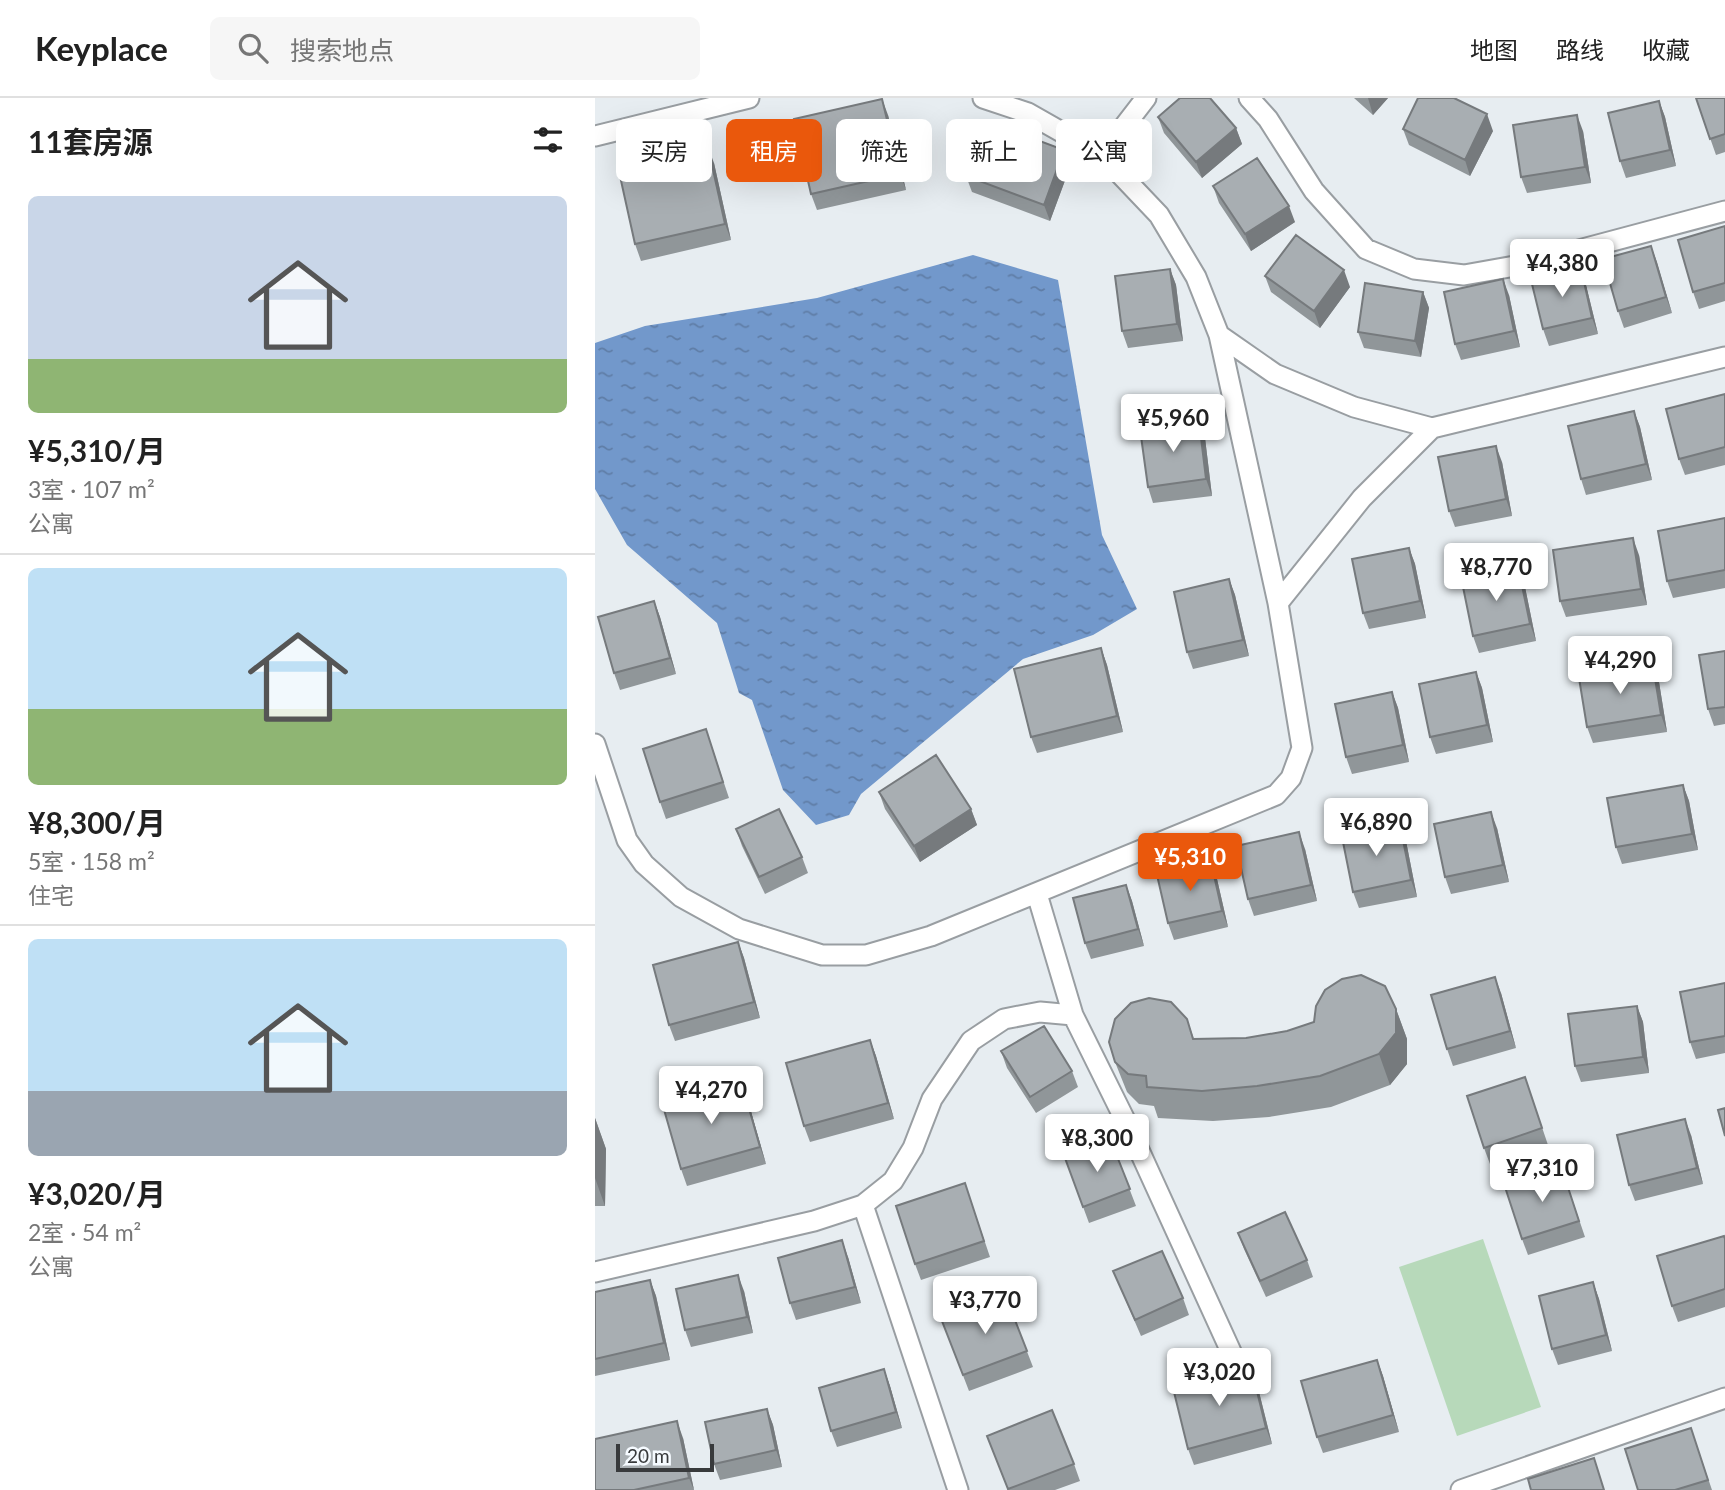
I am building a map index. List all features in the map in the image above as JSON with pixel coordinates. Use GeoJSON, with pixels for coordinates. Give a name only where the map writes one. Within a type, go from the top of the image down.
{"type":"FeatureCollection","features":[{"type":"Feature","properties":{"kind":"lane"},"geometry":{"type":"LineString","coordinates":[[595,136],[749,98]]}},
{"type":"Feature","properties":{"kind":"lane"},"geometry":{"type":"LineString","coordinates":[[983,98],[1028,113],[1056,129]]}},
{"type":"Feature","properties":{"kind":"lane"},"geometry":{"type":"LineString","coordinates":[[1129,119],[1146,98]]}},
{"type":"Feature","properties":{"kind":"lane"},"geometry":{"type":"LineString","coordinates":[[1248,98],[1268,119],[1314,191],[1366,249],[1414,269],[1464,275],[1526,264],[1725,211]]}},
{"type":"Feature","properties":{"kind":"lane"},"geometry":{"type":"LineString","coordinates":[[595,744],[627,840],[644,864],[681,897],[739,929],[822,955],[866,955],[931,936],[1276,794],[1291,778],[1302,748],[1278,603],[1219,335],[1196,277],[1159,215],[1127,182]]}},
{"type":"Feature","properties":{"kind":"lane"},"geometry":{"type":"LineString","coordinates":[[1219,335],[1275,374],[1353,407],[1432,428],[1725,357]]}},
{"type":"Feature","properties":{"kind":"lane"},"geometry":{"type":"LineString","coordinates":[[1278,603],[1362,498],[1432,428]]}},
{"type":"Feature","properties":{"kind":"lane"},"geometry":{"type":"LineString","coordinates":[[1037,894],[1073,1015],[1129,1128],[1233,1356]]}},
{"type":"Feature","properties":{"kind":"lane"},"geometry":{"type":"LineString","coordinates":[[595,1272],[814,1221],[863,1205],[893,1181],[913,1148],[932,1099],[971,1041],[1004,1019],[1040,1012],[1073,1015]]}},
{"type":"Feature","properties":{"kind":"lane"},"geometry":{"type":"LineString","coordinates":[[863,1205],[958,1490]]}},
{"type":"Feature","properties":{"kind":"lane"},"geometry":{"type":"LineString","coordinates":[[1461,1490],[1725,1398]]}},
{"type":"Feature","properties":{"kind":"green space"},"geometry":{"type":"Polygon","coordinates":[[[1483,1239],[1541,1407],[1457,1436],[1399,1267],[1483,1239]]]}},
{"type":"Feature","properties":{"kind":"water"},"geometry":{"type":"Polygon","coordinates":[[[973,255],[1058,280],[1102,535],[1137,609],[1093,635],[1023,659],[861,794],[849,815],[816,825],[783,790],[752,700],[739,693],[717,623],[627,545],[595,489],[595,343],[645,326],[817,298],[973,255]]]}},
{"type":"Feature","properties":{"kind":"building"},"geometry":{"type":"Polygon","coordinates":[[[1180,98],[1210,98],[1236,128],[1196,162],[1158,117],[1180,98]]]}},
{"type":"Feature","properties":{"kind":"building"},"geometry":{"type":"Polygon","coordinates":[[[1418,98],[1454,98],[1487,114],[1465,160],[1403,129],[1418,98]]]}},
{"type":"Feature","properties":{"kind":"building"},"geometry":{"type":"Polygon","coordinates":[[[1696,98],[1725,98],[1725,134],[1710,139],[1696,98]]]}},
{"type":"Feature","properties":{"kind":"building"},"geometry":{"type":"Polygon","coordinates":[[[882,99],[887,119],[836,119],[836,182],[864,182],[811,194],[808,182],[822,182],[822,119],[794,119],[882,99]]]}},
{"type":"Feature","properties":{"kind":"building"},"geometry":{"type":"Polygon","coordinates":[[[1659,101],[1670,150],[1620,161],[1608,113],[1659,101]]]}},
{"type":"Feature","properties":{"kind":"building"},"geometry":{"type":"Polygon","coordinates":[[[1577,115],[1585,167],[1521,177],[1513,125],[1577,115]]]}},
{"type":"Feature","properties":{"kind":"building"},"geometry":{"type":"Polygon","coordinates":[[[1042,142],[1056,147],[1056,172],[1044,205],[982,182],[1042,182],[1042,142]]]}},
{"type":"Feature","properties":{"kind":"building"},"geometry":{"type":"Polygon","coordinates":[[[1257,158],[1289,206],[1245,234],[1213,186],[1257,158]]]}},
{"type":"Feature","properties":{"kind":"building"},"geometry":{"type":"Polygon","coordinates":[[[712,165],[725,224],[635,244],[621,182],[712,182],[712,165]]]}},
{"type":"Feature","properties":{"kind":"building"},"geometry":{"type":"Polygon","coordinates":[[[1725,226],[1725,283],[1693,292],[1678,240],[1725,226]]]}},
{"type":"Feature","properties":{"kind":"building"},"geometry":{"type":"Polygon","coordinates":[[[1296,235],[1344,270],[1314,311],[1265,276],[1296,235]]]}},
{"type":"Feature","properties":{"kind":"building"},"geometry":{"type":"Polygon","coordinates":[[[1651,246],[1666,297],[1618,311],[1603,259],[1651,246]]]}},
{"type":"Feature","properties":{"kind":"building"},"geometry":{"type":"Polygon","coordinates":[[[1581,268],[1592,318],[1543,329],[1531,280],[1581,268]]]}},
{"type":"Feature","properties":{"kind":"building"},"geometry":{"type":"Polygon","coordinates":[[[1170,269],[1177,324],[1122,331],[1115,276],[1170,269]]]}},
{"type":"Feature","properties":{"kind":"building"},"geometry":{"type":"Polygon","coordinates":[[[1503,279],[1514,331],[1455,344],[1444,292],[1503,279]]]}},
{"type":"Feature","properties":{"kind":"building"},"geometry":{"type":"Polygon","coordinates":[[[1365,283],[1423,292],[1415,341],[1358,332],[1365,283]]]}},
{"type":"Feature","properties":{"kind":"building"},"geometry":{"type":"Polygon","coordinates":[[[1725,394],[1725,447],[1679,459],[1666,409],[1725,394]]]}},
{"type":"Feature","properties":{"kind":"building"},"geometry":{"type":"Polygon","coordinates":[[[1634,411],[1646,464],[1581,479],[1568,426],[1634,411]]]}},
{"type":"Feature","properties":{"kind":"building"},"geometry":{"type":"Polygon","coordinates":[[[1199,421],[1206,479],[1148,487],[1140,429],[1199,421]]]}},
{"type":"Feature","properties":{"kind":"building"},"geometry":{"type":"Polygon","coordinates":[[[1496,446],[1506,499],[1449,511],[1438,457],[1496,446]]]}},
{"type":"Feature","properties":{"kind":"building"},"geometry":{"type":"Polygon","coordinates":[[[1725,518],[1725,570],[1667,581],[1658,531],[1725,518]]]}},
{"type":"Feature","properties":{"kind":"building"},"geometry":{"type":"Polygon","coordinates":[[[1633,538],[1641,589],[1560,601],[1553,550],[1633,538]]]}},
{"type":"Feature","properties":{"kind":"building"},"geometry":{"type":"Polygon","coordinates":[[[1409,548],[1420,601],[1363,613],[1352,559],[1409,548]]]}},
{"type":"Feature","properties":{"kind":"building"},"geometry":{"type":"Polygon","coordinates":[[[1519,571],[1530,624],[1473,636],[1462,582],[1519,571]]]}},
{"type":"Feature","properties":{"kind":"building"},"geometry":{"type":"Polygon","coordinates":[[[1229,579],[1243,640],[1187,652],[1174,592],[1229,579]]]}},
{"type":"Feature","properties":{"kind":"building"},"geometry":{"type":"Polygon","coordinates":[[[654,601],[670,658],[614,673],[598,617],[654,601]]]}},
{"type":"Feature","properties":{"kind":"building"},"geometry":{"type":"Polygon","coordinates":[[[1101,648],[1117,716],[1031,737],[1014,669],[1101,648]]]}},
{"type":"Feature","properties":{"kind":"building"},"geometry":{"type":"Polygon","coordinates":[[[1725,651],[1725,707],[1708,709],[1699,655],[1725,651]]]}},
{"type":"Feature","properties":{"kind":"building"},"geometry":{"type":"Polygon","coordinates":[[[1653,666],[1661,715],[1587,727],[1579,678],[1653,666]]]}},
{"type":"Feature","properties":{"kind":"building"},"geometry":{"type":"Polygon","coordinates":[[[1476,672],[1487,725],[1430,737],[1419,684],[1476,672]]]}},
{"type":"Feature","properties":{"kind":"building"},"geometry":{"type":"Polygon","coordinates":[[[1392,692],[1403,745],[1346,757],[1335,704],[1392,692]]]}},
{"type":"Feature","properties":{"kind":"building"},"geometry":{"type":"Polygon","coordinates":[[[706,729],[723,782],[660,802],[643,749],[706,729]]]}},
{"type":"Feature","properties":{"kind":"building"},"geometry":{"type":"Polygon","coordinates":[[[936,755],[971,809],[914,846],[879,792],[936,755]]]}},
{"type":"Feature","properties":{"kind":"building"},"geometry":{"type":"Polygon","coordinates":[[[1683,785],[1692,834],[1616,847],[1607,798],[1683,785]]]}},
{"type":"Feature","properties":{"kind":"building"},"geometry":{"type":"Polygon","coordinates":[[[779,809],[802,857],[759,877],[736,829],[779,809]]]}},
{"type":"Feature","properties":{"kind":"building"},"geometry":{"type":"Polygon","coordinates":[[[1491,812],[1503,865],[1445,877],[1434,824],[1491,812]]]}},
{"type":"Feature","properties":{"kind":"building"},"geometry":{"type":"Polygon","coordinates":[[[1400,825],[1411,880],[1353,892],[1342,837],[1400,825]]]}},
{"type":"Feature","properties":{"kind":"building"},"geometry":{"type":"Polygon","coordinates":[[[1299,832],[1311,885],[1248,899],[1236,846],[1299,832]]]}},
{"type":"Feature","properties":{"kind":"building"},"geometry":{"type":"Polygon","coordinates":[[[1211,862],[1222,911],[1168,923],[1157,875],[1211,862]]]}},
{"type":"Feature","properties":{"kind":"building"},"geometry":{"type":"Polygon","coordinates":[[[1126,885],[1138,929],[1085,943],[1073,898],[1126,885]]]}},
{"type":"Feature","properties":{"kind":"building"},"geometry":{"type":"Polygon","coordinates":[[[738,942],[754,1002],[669,1025],[653,965],[738,942]]]}},
{"type":"Feature","properties":{"kind":"building"},"geometry":{"type":"Polygon","coordinates":[[[1361,975],[1385,986],[1396,1009],[1396,1033],[1379,1054],[1320,1076],[1202,1091],[1147,1087],[1146,1076],[1128,1074],[1115,1062],[1109,1042],[1115,1019],[1131,1003],[1149,998],[1171,1002],[1187,1019],[1193,1039],[1246,1038],[1287,1031],[1314,1022],[1316,1006],[1325,990],[1342,979],[1361,975]]]}},
{"type":"Feature","properties":{"kind":"building"},"geometry":{"type":"Polygon","coordinates":[[[1495,977],[1510,1031],[1447,1049],[1431,995],[1495,977]]]}},
{"type":"Feature","properties":{"kind":"building"},"geometry":{"type":"Polygon","coordinates":[[[1725,983],[1725,1036],[1690,1042],[1680,992],[1725,983]]]}},
{"type":"Feature","properties":{"kind":"building"},"geometry":{"type":"Polygon","coordinates":[[[1637,1006],[1643,1057],[1575,1066],[1568,1014],[1637,1006]]]}},
{"type":"Feature","properties":{"kind":"building"},"geometry":{"type":"Polygon","coordinates":[[[1044,1026],[1072,1071],[1030,1097],[1001,1051],[1044,1026]]]}},
{"type":"Feature","properties":{"kind":"building"},"geometry":{"type":"Polygon","coordinates":[[[870,1040],[888,1103],[804,1126],[786,1063],[870,1040]]]}},
{"type":"Feature","properties":{"kind":"building"},"geometry":{"type":"Polygon","coordinates":[[[1525,1077],[1542,1128],[1484,1148],[1467,1096],[1525,1077]]]}},
{"type":"Feature","properties":{"kind":"building"},"geometry":{"type":"Polygon","coordinates":[[[742,1084],[760,1147],[681,1169],[663,1106],[742,1084]]]}},
{"type":"Feature","properties":{"kind":"building"},"geometry":{"type":"Polygon","coordinates":[[[1725,1108],[1725,1136],[1718,1110],[1725,1108]]]}},
{"type":"Feature","properties":{"kind":"building"},"geometry":{"type":"Polygon","coordinates":[[[1685,1119],[1697,1168],[1629,1185],[1617,1135],[1685,1119]]]}},
{"type":"Feature","properties":{"kind":"building"},"geometry":{"type":"Polygon","coordinates":[[[1111,1141],[1130,1189],[1083,1207],[1065,1158],[1111,1141]]]}},
{"type":"Feature","properties":{"kind":"building"},"geometry":{"type":"Polygon","coordinates":[[[1562,1169],[1579,1221],[1522,1239],[1505,1187],[1562,1169]]]}},
{"type":"Feature","properties":{"kind":"building"},"geometry":{"type":"Polygon","coordinates":[[[965,1183],[984,1241],[915,1264],[896,1206],[965,1183]]]}},
{"type":"Feature","properties":{"kind":"building"},"geometry":{"type":"Polygon","coordinates":[[[1285,1212],[1307,1260],[1260,1281],[1238,1233],[1285,1212]]]}},
{"type":"Feature","properties":{"kind":"building"},"geometry":{"type":"Polygon","coordinates":[[[1724,1236],[1725,1289],[1672,1306],[1657,1256],[1724,1236]]]}},
{"type":"Feature","properties":{"kind":"building"},"geometry":{"type":"Polygon","coordinates":[[[842,1240],[855,1287],[790,1303],[778,1258],[842,1240]]]}},
{"type":"Feature","properties":{"kind":"building"},"geometry":{"type":"Polygon","coordinates":[[[1162,1251],[1183,1298],[1135,1320],[1113,1271],[1162,1251]]]}},
{"type":"Feature","properties":{"kind":"building"},"geometry":{"type":"Polygon","coordinates":[[[738,1275],[747,1317],[685,1330],[676,1289],[738,1275]]]}},
{"type":"Feature","properties":{"kind":"building"},"geometry":{"type":"Polygon","coordinates":[[[650,1280],[664,1343],[595,1359],[595,1292],[650,1280]]]}},
{"type":"Feature","properties":{"kind":"building"},"geometry":{"type":"Polygon","coordinates":[[[1593,1282],[1606,1335],[1552,1349],[1539,1296],[1593,1282]]]}},
{"type":"Feature","properties":{"kind":"building"},"geometry":{"type":"Polygon","coordinates":[[[1006,1297],[1027,1351],[963,1375],[942,1321],[1006,1297]]]}},
{"type":"Feature","properties":{"kind":"building"},"geometry":{"type":"Polygon","coordinates":[[[1377,1360],[1393,1415],[1317,1437],[1301,1381],[1377,1360]]]}},
{"type":"Feature","properties":{"kind":"building"},"geometry":{"type":"Polygon","coordinates":[[[1251,1367],[1266,1428],[1188,1449],[1173,1388],[1251,1367]]]}},
{"type":"Feature","properties":{"kind":"building"},"geometry":{"type":"Polygon","coordinates":[[[884,1369],[896,1412],[831,1431],[819,1388],[884,1369]]]}},
{"type":"Feature","properties":{"kind":"building"},"geometry":{"type":"Polygon","coordinates":[[[767,1409],[776,1450],[714,1464],[705,1422],[767,1409]]]}},
{"type":"Feature","properties":{"kind":"building"},"geometry":{"type":"Polygon","coordinates":[[[1052,1410],[1074,1464],[1008,1489],[987,1436],[1052,1410]]]}},
{"type":"Feature","properties":{"kind":"building"},"geometry":{"type":"Polygon","coordinates":[[[677,1421],[689,1478],[634,1490],[595,1490],[595,1439],[677,1421]]]}},
{"type":"Feature","properties":{"kind":"building"},"geometry":{"type":"Polygon","coordinates":[[[1691,1428],[1708,1480],[1675,1490],[1638,1490],[1625,1449],[1691,1428]]]}},
{"type":"Feature","properties":{"kind":"building"},"geometry":{"type":"Polygon","coordinates":[[[1594,1458],[1604,1490],[1531,1490],[1528,1479],[1594,1458]]]}}]}
